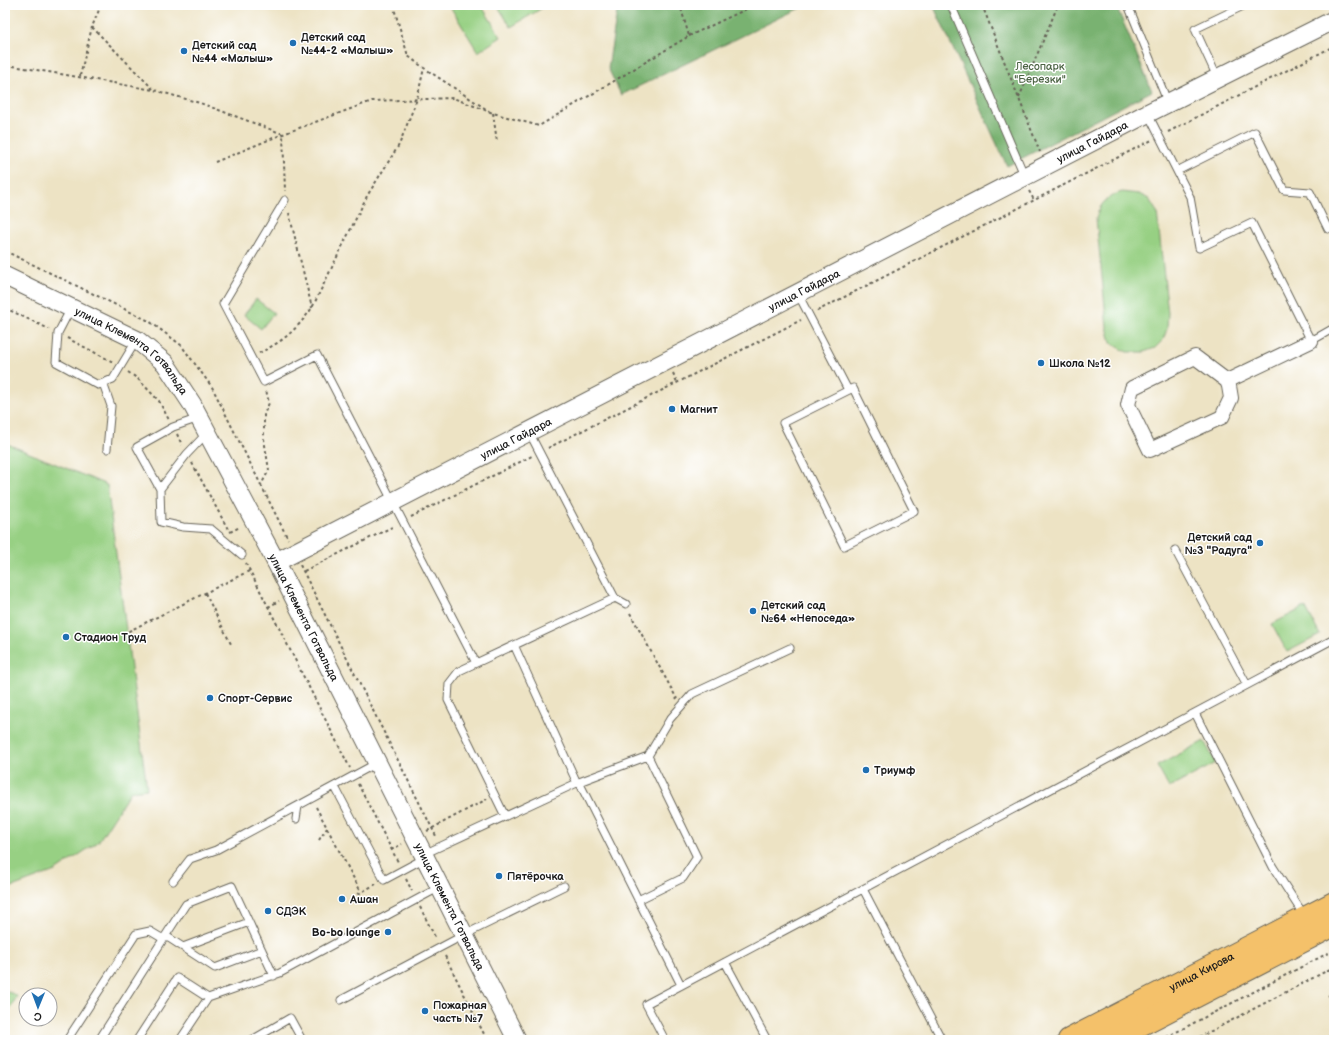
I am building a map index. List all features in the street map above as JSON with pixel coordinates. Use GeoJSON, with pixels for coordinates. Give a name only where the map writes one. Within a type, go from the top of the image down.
{"type":"FeatureCollection","features":[{"type":"Feature","properties":{"kind":"main road","name":"улица Кирова"},"geometry":{"type":"LineString","coordinates":[[1069,1040],[1334,903]]}},
{"type":"Feature","properties":{"kind":"main road","name":"улица Кирова"},"geometry":{"type":"LineString","coordinates":[[1111,1040],[1334,925]]}},
{"type":"Feature","properties":{"kind":"street","name":"улица Гайдара"},"geometry":{"type":"LineString","coordinates":[[276,562],[1148,113],[1334,20]]}},
{"type":"Feature","properties":{"kind":"street","name":"улица Клемента Готвальда"},"geometry":{"type":"LineString","coordinates":[[5,276],[137,340],[165,363],[192,404],[276,562],[517,1040]]}},
{"type":"Feature","properties":{"kind":"street"},"geometry":{"type":"LineString","coordinates":[[1227,381],[1311,341]]}},
{"type":"Feature","properties":{"kind":"street"},"geometry":{"type":"LineString","coordinates":[[1195,357],[1227,381],[1231,398],[1222,417],[1150,450],[1128,405],[1132,388],[1195,357]]}},
{"type":"Feature","properties":{"kind":"lane"},"geometry":{"type":"LineString","coordinates":[[951,5],[1025,177]]}},
{"type":"Feature","properties":{"kind":"lane"},"geometry":{"type":"LineString","coordinates":[[1128,5],[1168,103]]}},
{"type":"Feature","properties":{"kind":"lane"},"geometry":{"type":"LineString","coordinates":[[1218,78],[1196,29],[1245,5]]}},
{"type":"Feature","properties":{"kind":"lane"},"geometry":{"type":"LineString","coordinates":[[1148,113],[1190,197],[1199,248],[1252,224],[1311,341],[1334,328]]}},
{"type":"Feature","properties":{"kind":"lane"},"geometry":{"type":"LineString","coordinates":[[1177,171],[1255,132],[1284,190],[1310,192],[1328,229],[1334,226]]}},
{"type":"Feature","properties":{"kind":"lane"},"geometry":{"type":"LineString","coordinates":[[286,200],[223,304],[264,382],[316,355],[476,663]]}},
{"type":"Feature","properties":{"kind":"lane"},"geometry":{"type":"LineString","coordinates":[[798,294],[848,390]]}},
{"type":"Feature","properties":{"kind":"lane"},"geometry":{"type":"LineString","coordinates":[[71,308],[58,333],[56,362],[98,385],[113,379],[137,340]]}},
{"type":"Feature","properties":{"kind":"lane"},"geometry":{"type":"LineString","coordinates":[[104,383],[111,406],[107,449]]}},
{"type":"Feature","properties":{"kind":"lane"},"geometry":{"type":"LineString","coordinates":[[853,388],[914,511],[844,546],[783,423],[848,390],[853,388]]}},
{"type":"Feature","properties":{"kind":"lane"},"geometry":{"type":"LineString","coordinates":[[203,425],[173,428],[136,447],[160,489],[161,522],[183,527],[211,529],[242,555]]}},
{"type":"Feature","properties":{"kind":"lane"},"geometry":{"type":"LineString","coordinates":[[160,489],[187,454],[203,425]]}},
{"type":"Feature","properties":{"kind":"lane"},"geometry":{"type":"LineString","coordinates":[[529,432],[615,598],[626,604]]}},
{"type":"Feature","properties":{"kind":"lane"},"geometry":{"type":"LineString","coordinates":[[1176,550],[1247,685]]}},
{"type":"Feature","properties":{"kind":"lane"},"geometry":{"type":"LineString","coordinates":[[505,816],[448,700],[449,684],[459,671],[615,598]]}},
{"type":"Feature","properties":{"kind":"lane"},"geometry":{"type":"LineString","coordinates":[[665,1040],[646,1004],[1334,639]]}},
{"type":"Feature","properties":{"kind":"lane"},"geometry":{"type":"LineString","coordinates":[[514,645],[578,782],[681,985]]}},
{"type":"Feature","properties":{"kind":"lane"},"geometry":{"type":"LineString","coordinates":[[335,786],[384,880],[441,846],[578,782],[648,756],[670,719],[692,694],[790,648]]}},
{"type":"Feature","properties":{"kind":"lane"},"geometry":{"type":"LineString","coordinates":[[1195,712],[1273,867],[1306,918]]}},
{"type":"Feature","properties":{"kind":"lane"},"geometry":{"type":"LineString","coordinates":[[638,900],[683,878],[698,857],[648,756]]}},
{"type":"Feature","properties":{"kind":"lane"},"geometry":{"type":"LineString","coordinates":[[173,881],[190,859],[216,850],[377,763]]}},
{"type":"Feature","properties":{"kind":"lane"},"geometry":{"type":"LineString","coordinates":[[296,818],[298,806]]}},
{"type":"Feature","properties":{"kind":"lane"},"geometry":{"type":"LineString","coordinates":[[98,1040],[186,904],[232,886],[274,976]]}},
{"type":"Feature","properties":{"kind":"lane"},"geometry":{"type":"LineString","coordinates":[[341,1000],[440,947],[564,886]]}},
{"type":"Feature","properties":{"kind":"lane"},"geometry":{"type":"LineString","coordinates":[[180,1040],[208,998],[280,974],[440,887]]}},
{"type":"Feature","properties":{"kind":"lane"},"geometry":{"type":"LineString","coordinates":[[863,889],[942,1040]]}},
{"type":"Feature","properties":{"kind":"lane"},"geometry":{"type":"LineString","coordinates":[[183,946],[249,922]]}},
{"type":"Feature","properties":{"kind":"lane"},"geometry":{"type":"LineString","coordinates":[[67,1040],[136,934],[150,931],[160,937],[169,938],[216,968],[262,950]]}},
{"type":"Feature","properties":{"kind":"lane"},"geometry":{"type":"LineString","coordinates":[[725,962],[767,1040]]}},
{"type":"Feature","properties":{"kind":"lane"},"geometry":{"type":"LineString","coordinates":[[137,1040],[177,978],[208,998]]}},
{"type":"Feature","properties":{"kind":"lane"},"geometry":{"type":"LineString","coordinates":[[252,1040],[290,1018],[302,1040]]}},
{"type":"Feature","properties":{"kind":"lane"},"geometry":{"type":"LineString","coordinates":[[1330,1040],[1334,1038]]}},
{"type":"Feature","properties":{"kind":"path"},"geometry":{"type":"LineString","coordinates":[[80,77],[92,27],[101,5]]}},
{"type":"Feature","properties":{"kind":"path"},"geometry":{"type":"LineString","coordinates":[[393,5],[408,56],[493,113],[497,142]]}},
{"type":"Feature","properties":{"kind":"path"},"geometry":{"type":"LineString","coordinates":[[680,5],[689,36]]}},
{"type":"Feature","properties":{"kind":"path"},"geometry":{"type":"LineString","coordinates":[[215,162],[283,134],[372,101],[454,98],[493,113],[539,126],[689,36],[755,5]]}},
{"type":"Feature","properties":{"kind":"path"},"geometry":{"type":"LineString","coordinates":[[982,5],[1041,155]]}},
{"type":"Feature","properties":{"kind":"path"},"geometry":{"type":"LineString","coordinates":[[1019,99],[1058,5]]}},
{"type":"Feature","properties":{"kind":"path"},"geometry":{"type":"LineString","coordinates":[[92,27],[154,90]]}},
{"type":"Feature","properties":{"kind":"path"},"geometry":{"type":"LineString","coordinates":[[304,571],[809,315],[1334,46]]}},
{"type":"Feature","properties":{"kind":"path"},"geometry":{"type":"LineString","coordinates":[[7,64],[154,90],[200,103],[283,134]]}},
{"type":"Feature","properties":{"kind":"path"},"geometry":{"type":"LineString","coordinates":[[251,357],[278,344],[300,324],[312,308],[367,196],[399,145],[416,99],[424,68]]}},
{"type":"Feature","properties":{"kind":"path"},"geometry":{"type":"LineString","coordinates":[[283,134],[286,200],[312,308]]}},
{"type":"Feature","properties":{"kind":"path"},"geometry":{"type":"LineString","coordinates":[[5,308],[58,333],[120,367],[138,379],[159,401],[250,570],[487,1040]]}},
{"type":"Feature","properties":{"kind":"path"},"geometry":{"type":"LineString","coordinates":[[261,485],[441,846]]}},
{"type":"Feature","properties":{"kind":"path"},"geometry":{"type":"LineString","coordinates":[[123,634],[250,570]]}},
{"type":"Feature","properties":{"kind":"path"},"geometry":{"type":"LineString","coordinates":[[205,593],[231,644]]}},
{"type":"Feature","properties":{"kind":"path"},"geometry":{"type":"LineString","coordinates":[[626,604],[681,707]]}},
{"type":"Feature","properties":{"kind":"path"},"geometry":{"type":"LineString","coordinates":[[391,850],[495,795]]}},
{"type":"Feature","properties":{"kind":"path"},"geometry":{"type":"LineString","coordinates":[[312,799],[362,892]]}},
{"type":"Feature","properties":{"kind":"path"},"geometry":{"type":"LineString","coordinates":[[319,840],[327,828]]}},
{"type":"Feature","properties":{"kind":"path"},"geometry":{"type":"LineString","coordinates":[[358,894],[384,880]]}},
{"type":"Feature","properties":{"kind":"path"},"geometry":{"type":"LineString","coordinates":[[1161,1040],[1334,950]]}},
{"type":"Feature","properties":{"kind":"path"},"geometry":{"type":"LineString","coordinates":[[1194,1040],[1334,967]]}},
{"type":"Feature","properties":{"kind":"path"},"geometry":{"type":"LineString","coordinates":[[1328,996],[1334,993]]}},
{"type":"Feature","properties":{"kind":"green space"},"geometry":{"type":"Polygon","coordinates":[[[456,5],[481,5],[501,37],[478,52],[451,8],[456,5]]]}},
{"type":"Feature","properties":{"kind":"green space"},"geometry":{"type":"Polygon","coordinates":[[[497,5],[547,5],[511,27],[497,5]]]}},
{"type":"Feature","properties":{"kind":"green space"},"geometry":{"type":"Polygon","coordinates":[[[618,5],[806,5],[621,95],[608,68],[618,5]]]}},
{"type":"Feature","properties":{"kind":"green space","name":"Лесопарк \"Березки\""},"geometry":{"type":"Polygon","coordinates":[[[933,5],[1116,5],[1152,91],[1007,166],[933,5]]]}},
{"type":"Feature","properties":{"kind":"green space"},"geometry":{"type":"Polygon","coordinates":[[[1122,192],[1139,194],[1149,199],[1157,212],[1168,313],[1167,329],[1163,340],[1155,348],[1144,352],[1127,352],[1118,347],[1111,342],[1107,327],[1096,218],[1102,204],[1105,201],[1122,192]]]}},
{"type":"Feature","properties":{"kind":"green space"},"geometry":{"type":"Polygon","coordinates":[[[256,299],[274,313],[261,329],[244,315],[256,299]]]}},
{"type":"Feature","properties":{"kind":"green space","name":"Стадион Труд"},"geometry":{"type":"Polygon","coordinates":[[[5,443],[107,485],[147,789],[131,791],[98,842],[55,871],[12,887],[5,888],[5,443]]]}},
{"type":"Feature","properties":{"kind":"green space"},"geometry":{"type":"Polygon","coordinates":[[[1305,607],[1320,635],[1287,652],[1272,624],[1305,607]]]}},
{"type":"Feature","properties":{"kind":"green space"},"geometry":{"type":"Polygon","coordinates":[[[1204,741],[1216,763],[1169,788],[1157,766],[1204,741]]]}},
{"type":"Feature","properties":{"kind":"green space"},"geometry":{"type":"Polygon","coordinates":[[[5,990],[17,996],[5,1019],[5,990]]]}},
{"type":"Feature","properties":{"kind":"place","name":"Детский сад №44-2 «Малыш»"},"geometry":{"type":"Point","coordinates":[293,43]}},
{"type":"Feature","properties":{"kind":"place","name":"Детский сад №44 «Малыш»"},"geometry":{"type":"Point","coordinates":[184,51]}},
{"type":"Feature","properties":{"kind":"place","name":"Школа №12"},"geometry":{"type":"Point","coordinates":[1041,363]}},
{"type":"Feature","properties":{"kind":"place","name":"Магнит"},"geometry":{"type":"Point","coordinates":[672,409]}},
{"type":"Feature","properties":{"kind":"place","name":"Детский сад №3 \"Радуга\""},"geometry":{"type":"Point","coordinates":[1260,543]}},
{"type":"Feature","properties":{"kind":"place","name":"Детский сад №64 «Непоседа»"},"geometry":{"type":"Point","coordinates":[753,611]}},
{"type":"Feature","properties":{"kind":"place","name":"Стадион Труд"},"geometry":{"type":"Point","coordinates":[66,637]}},
{"type":"Feature","properties":{"kind":"place","name":"Спорт-Сервис"},"geometry":{"type":"Point","coordinates":[210,698]}},
{"type":"Feature","properties":{"kind":"place","name":"Триумф"},"geometry":{"type":"Point","coordinates":[866,770]}},
{"type":"Feature","properties":{"kind":"place","name":"Пятёрочка"},"geometry":{"type":"Point","coordinates":[499,876]}},
{"type":"Feature","properties":{"kind":"place","name":"Ашан"},"geometry":{"type":"Point","coordinates":[342,899]}},
{"type":"Feature","properties":{"kind":"place","name":"СДЭК"},"geometry":{"type":"Point","coordinates":[268,911]}},
{"type":"Feature","properties":{"kind":"place","name":"Bo-bo lounge"},"geometry":{"type":"Point","coordinates":[388,932]}},
{"type":"Feature","properties":{"kind":"place","name":"Пожарная часть №7"},"geometry":{"type":"Point","coordinates":[425,1011]}}]}
